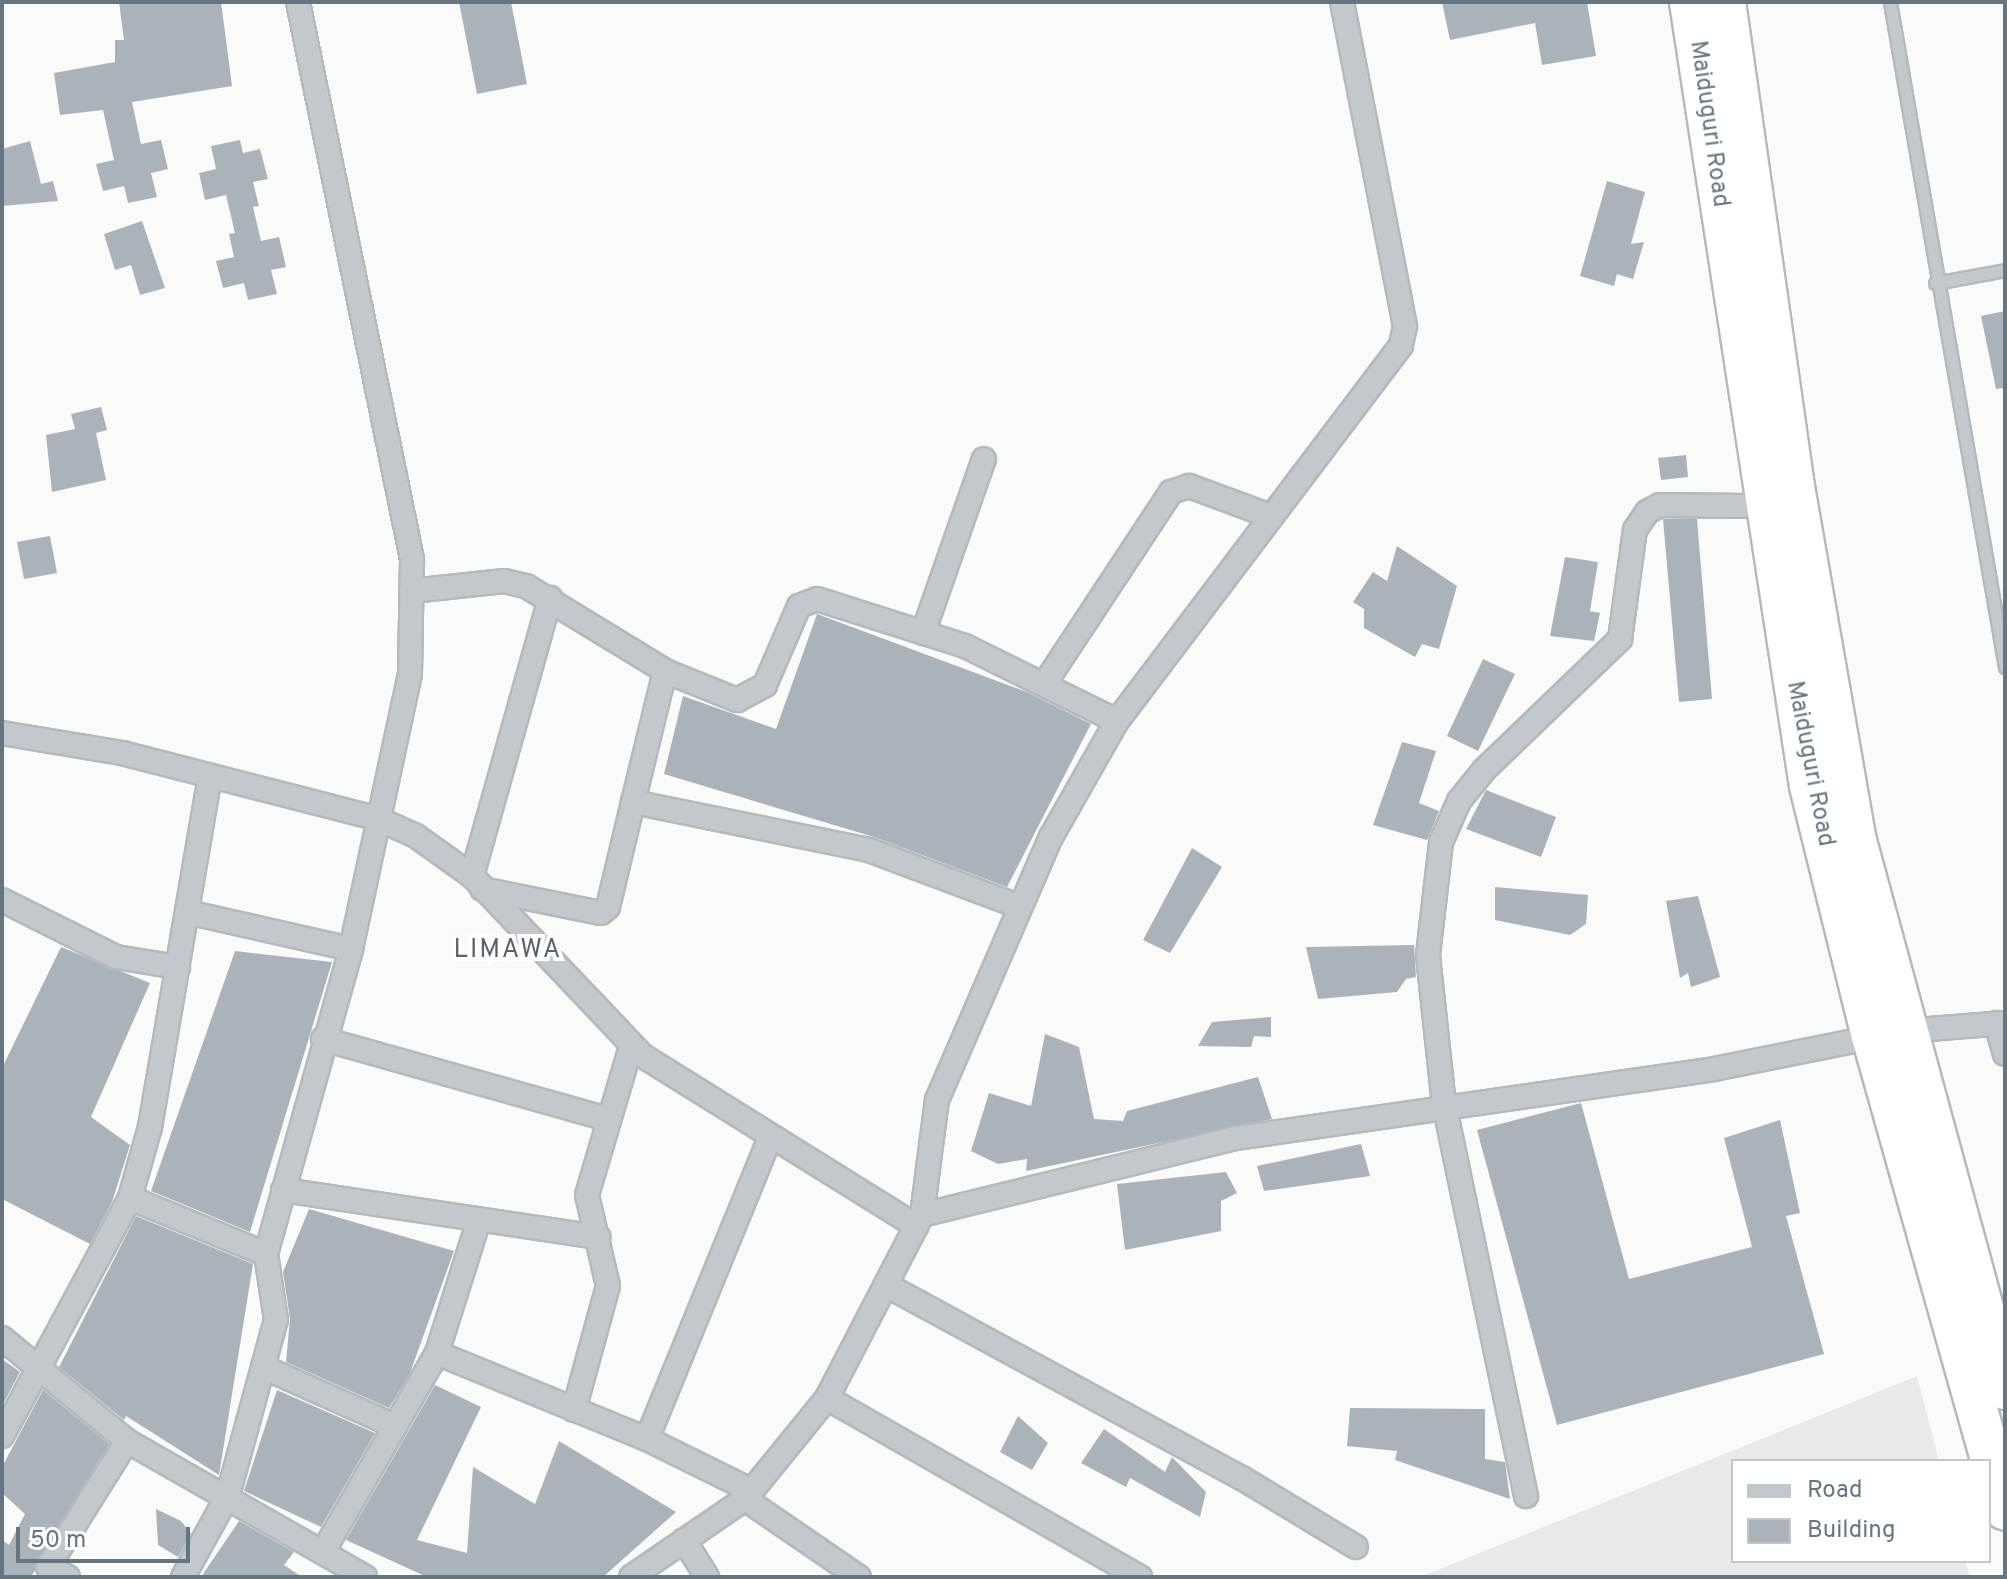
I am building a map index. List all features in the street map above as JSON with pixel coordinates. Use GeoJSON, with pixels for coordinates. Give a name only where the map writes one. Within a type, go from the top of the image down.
{"type":"FeatureCollection","features":[{"type":"Feature","properties":{"kind":"highway","name":"Maiduguri Road"},"geometry":{"type":"LineString","coordinates":[[1690,2],[1763,506],[1810,786],[2005,1389]]}},
{"type":"Feature","properties":{"kind":"highway","name":"Maiduguri Road"},"geometry":{"type":"LineString","coordinates":[[1725,2],[1825,681],[1888,1033],[2005,1510]]}},
{"type":"Feature","properties":{"kind":"street"},"geometry":{"type":"LineString","coordinates":[[183,1577],[228,1495],[276,1320],[266,1254],[323,1039],[351,949],[376,818],[410,674],[412,559],[298,2]]}},
{"type":"Feature","properties":{"kind":"street"},"geometry":{"type":"LineString","coordinates":[[631,1577],[748,1495],[827,1398],[888,1286],[919,1220],[937,1100],[1018,906],[1117,721],[1270,516],[1388,366],[1405,326],[1342,2]]}},
{"type":"Feature","properties":{"kind":"street"},"geometry":{"type":"LineString","coordinates":[[923,633],[984,459]]}},
{"type":"Feature","properties":{"kind":"street"},"geometry":{"type":"LineString","coordinates":[[1045,683],[1171,492],[1189,486],[1270,516]]}},
{"type":"Feature","properties":{"kind":"street"},"geometry":{"type":"LineString","coordinates":[[1526,1496],[1444,1105],[1428,955],[1441,842],[1459,801],[1620,639],[1635,530],[1647,512],[1660,505],[1763,506]]}},
{"type":"Feature","properties":{"kind":"street"},"geometry":{"type":"LineString","coordinates":[[411,591],[504,581],[550,598],[665,671],[737,700],[754,694],[765,685],[799,606],[809,598],[923,633],[1045,683],[1117,721]]}},
{"type":"Feature","properties":{"kind":"street"},"geometry":{"type":"LineString","coordinates":[[477,883],[550,598]]}},
{"type":"Feature","properties":{"kind":"street"},"geometry":{"type":"LineString","coordinates":[[477,883],[601,913],[608,907],[665,671]]}},
{"type":"Feature","properties":{"kind":"street"},"geometry":{"type":"LineString","coordinates":[[2,733],[73,742],[210,776],[376,818],[416,836],[477,883],[631,1046],[770,1137],[919,1220],[1236,1138],[1444,1105],[1714,1069],[1888,1033],[2000,1023],[2005,1054]]}},
{"type":"Feature","properties":{"kind":"street"},"geometry":{"type":"LineString","coordinates":[[2,1436],[40,1371],[130,1198],[150,1127],[210,776]]}},
{"type":"Feature","properties":{"kind":"street"},"geometry":{"type":"LineString","coordinates":[[633,802],[869,850],[1018,906]]}},
{"type":"Feature","properties":{"kind":"street"},"geometry":{"type":"LineString","coordinates":[[2,900],[116,957],[178,967]]}},
{"type":"Feature","properties":{"kind":"street"},"geometry":{"type":"LineString","coordinates":[[187,912],[351,949]]}},
{"type":"Feature","properties":{"kind":"street"},"geometry":{"type":"LineString","coordinates":[[323,1039],[608,1119]]}},
{"type":"Feature","properties":{"kind":"street"},"geometry":{"type":"LineString","coordinates":[[574,1410],[608,1286],[587,1195],[631,1046]]}},
{"type":"Feature","properties":{"kind":"street"},"geometry":{"type":"LineString","coordinates":[[647,1439],[770,1137]]}},
{"type":"Feature","properties":{"kind":"street"},"geometry":{"type":"LineString","coordinates":[[283,1190],[478,1223],[599,1237]]}},
{"type":"Feature","properties":{"kind":"street"},"geometry":{"type":"LineString","coordinates":[[130,1198],[266,1254]]}},
{"type":"Feature","properties":{"kind":"street"},"geometry":{"type":"LineString","coordinates":[[323,1552],[437,1353],[478,1223]]}},
{"type":"Feature","properties":{"kind":"street"},"geometry":{"type":"LineString","coordinates":[[888,1286],[1242,1478],[1356,1547]]}},
{"type":"Feature","properties":{"kind":"street"},"geometry":{"type":"LineString","coordinates":[[2,1338],[127,1441],[228,1495],[365,1577]]}},
{"type":"Feature","properties":{"kind":"street"},"geometry":{"type":"LineString","coordinates":[[437,1353],[647,1439],[748,1495],[859,1577]]}},
{"type":"Feature","properties":{"kind":"street"},"geometry":{"type":"LineString","coordinates":[[263,1367],[395,1426]]}},
{"type":"Feature","properties":{"kind":"street"},"geometry":{"type":"LineString","coordinates":[[827,1398],[1140,1577]]}},
{"type":"Feature","properties":{"kind":"street"},"geometry":{"type":"LineString","coordinates":[[53,1574],[127,1441]]}},
{"type":"Feature","properties":{"kind":"street"},"geometry":{"type":"LineString","coordinates":[[684,1540],[707,1577]]}},
{"type":"Feature","properties":{"kind":"lane"},"geometry":{"type":"LineString","coordinates":[[1890,2],[1935,283],[2005,667]]}},
{"type":"Feature","properties":{"kind":"lane"},"geometry":{"type":"LineString","coordinates":[[1935,283],[2005,270]]}},
{"type":"Feature","properties":{"kind":"shaded area"},"geometry":{"type":"Polygon","coordinates":[[[1917,1376],[1938,1459],[1731,1459],[1731,1563],[1966,1563],[1970,1577],[1420,1577],[1917,1376]]]}},
{"type":"Feature","properties":{"kind":"building"},"geometry":{"type":"Polygon","coordinates":[[[119,2],[221,2],[232,86],[132,102],[141,144],[161,140],[168,169],[151,173],[157,197],[128,203],[124,186],[103,191],[96,164],[114,160],[103,110],[60,115],[54,73],[115,62],[115,40],[124,40],[119,2]]]}},
{"type":"Feature","properties":{"kind":"building"},"geometry":{"type":"Polygon","coordinates":[[[459,2],[511,2],[527,84],[477,94],[459,2]]]}},
{"type":"Feature","properties":{"kind":"building"},"geometry":{"type":"Polygon","coordinates":[[[1442,2],[1587,2],[1596,56],[1542,65],[1535,23],[1450,40],[1442,2]]]}},
{"type":"Feature","properties":{"kind":"building"},"geometry":{"type":"Polygon","coordinates":[[[240,140],[243,153],[260,149],[268,179],[253,182],[259,206],[253,207],[261,241],[279,237],[286,267],[271,270],[277,294],[248,300],[244,283],[223,288],[216,261],[234,257],[229,234],[235,233],[226,195],[205,200],[199,173],[216,169],[211,146],[240,140]]]}},
{"type":"Feature","properties":{"kind":"building"},"geometry":{"type":"Polygon","coordinates":[[[30,141],[41,184],[53,181],[58,201],[2,206],[2,149],[30,141]]]}},
{"type":"Feature","properties":{"kind":"building"},"geometry":{"type":"Polygon","coordinates":[[[1607,181],[1645,192],[1631,244],[1644,242],[1633,279],[1617,274],[1614,286],[1580,276],[1607,181]]]}},
{"type":"Feature","properties":{"kind":"building"},"geometry":{"type":"Polygon","coordinates":[[[142,221],[165,288],[140,295],[131,265],[115,270],[104,234],[142,221]]]}},
{"type":"Feature","properties":{"kind":"building"},"geometry":{"type":"Polygon","coordinates":[[[2005,311],[2005,388],[1996,389],[1981,316],[2005,311]]]}},
{"type":"Feature","properties":{"kind":"building"},"geometry":{"type":"Polygon","coordinates":[[[101,407],[107,430],[96,433],[106,480],[52,492],[46,435],[75,429],[71,414],[101,407]]]}},
{"type":"Feature","properties":{"kind":"building"},"geometry":{"type":"Polygon","coordinates":[[[1686,455],[1688,477],[1661,480],[1658,458],[1686,455]]]}},
{"type":"Feature","properties":{"kind":"building"},"geometry":{"type":"Polygon","coordinates":[[[1663,519],[1697,519],[1712,699],[1679,702],[1663,519]]]}},
{"type":"Feature","properties":{"kind":"building"},"geometry":{"type":"Polygon","coordinates":[[[50,536],[57,573],[24,579],[17,542],[50,536]]]}},
{"type":"Feature","properties":{"kind":"building"},"geometry":{"type":"Polygon","coordinates":[[[1397,546],[1457,586],[1439,649],[1422,644],[1415,657],[1364,628],[1364,609],[1353,602],[1373,572],[1387,581],[1397,546]]]}},
{"type":"Feature","properties":{"kind":"building"},"geometry":{"type":"Polygon","coordinates":[[[1565,557],[1598,562],[1590,611],[1600,613],[1594,641],[1550,636],[1565,557]]]}},
{"type":"Feature","properties":{"kind":"building"},"geometry":{"type":"Polygon","coordinates":[[[817,614],[1027,692],[1091,724],[1007,887],[874,837],[664,774],[683,696],[776,729],[817,614]]]}},
{"type":"Feature","properties":{"kind":"building"},"geometry":{"type":"Polygon","coordinates":[[[1483,659],[1515,674],[1478,751],[1447,736],[1483,659]]]}},
{"type":"Feature","properties":{"kind":"building"},"geometry":{"type":"Polygon","coordinates":[[[1402,742],[1436,751],[1419,803],[1439,811],[1427,840],[1373,825],[1402,742]]]}},
{"type":"Feature","properties":{"kind":"building"},"geometry":{"type":"Polygon","coordinates":[[[1486,790],[1556,817],[1541,857],[1466,829],[1486,790]]]}},
{"type":"Feature","properties":{"kind":"building"},"geometry":{"type":"Polygon","coordinates":[[[1192,848],[1222,867],[1170,953],[1143,940],[1192,848]]]}},
{"type":"Feature","properties":{"kind":"building"},"geometry":{"type":"Polygon","coordinates":[[[1495,887],[1588,895],[1586,924],[1570,935],[1495,920],[1495,887]]]}},
{"type":"Feature","properties":{"kind":"building"},"geometry":{"type":"Polygon","coordinates":[[[1698,896],[1720,977],[1691,987],[1688,973],[1680,978],[1666,901],[1698,896]]]}},
{"type":"Feature","properties":{"kind":"building"},"geometry":{"type":"Polygon","coordinates":[[[1414,945],[1416,977],[1406,979],[1397,992],[1318,999],[1306,947],[1414,945]]]}},
{"type":"Feature","properties":{"kind":"building"},"geometry":{"type":"Polygon","coordinates":[[[61,947],[150,983],[91,1117],[130,1145],[112,1202],[90,1244],[2,1199],[2,1068],[61,947]]]}},
{"type":"Feature","properties":{"kind":"building"},"geometry":{"type":"Polygon","coordinates":[[[235,951],[332,962],[250,1232],[151,1191],[235,951]]]}},
{"type":"Feature","properties":{"kind":"building"},"geometry":{"type":"Polygon","coordinates":[[[1271,1017],[1271,1037],[1254,1036],[1251,1047],[1198,1046],[1212,1022],[1271,1017]]]}},
{"type":"Feature","properties":{"kind":"building"},"geometry":{"type":"Polygon","coordinates":[[[1045,1034],[1079,1047],[1094,1119],[1123,1121],[1127,1111],[1258,1077],[1272,1119],[1026,1171],[1027,1159],[998,1164],[971,1151],[989,1093],[1031,1106],[1045,1034]]]}},
{"type":"Feature","properties":{"kind":"building"},"geometry":{"type":"Polygon","coordinates":[[[1581,1103],[1629,1279],[1752,1247],[1724,1138],[1780,1120],[1800,1213],[1786,1216],[1824,1354],[1557,1425],[1477,1130],[1581,1103]]]}},
{"type":"Feature","properties":{"kind":"building"},"geometry":{"type":"Polygon","coordinates":[[[1361,1144],[1370,1176],[1264,1191],[1257,1166],[1361,1144]]]}},
{"type":"Feature","properties":{"kind":"building"},"geometry":{"type":"Polygon","coordinates":[[[1226,1172],[1237,1193],[1221,1201],[1221,1231],[1125,1250],[1117,1184],[1226,1172]]]}},
{"type":"Feature","properties":{"kind":"building"},"geometry":{"type":"Polygon","coordinates":[[[309,1209],[454,1251],[410,1373],[389,1408],[286,1362],[290,1319],[283,1272],[309,1209]]]}},
{"type":"Feature","properties":{"kind":"building"},"geometry":{"type":"Polygon","coordinates":[[[136,1216],[253,1264],[219,1475],[126,1416],[124,1420],[59,1367],[136,1216]]]}},
{"type":"Feature","properties":{"kind":"building"},"geometry":{"type":"Polygon","coordinates":[[[2,1359],[20,1372],[2,1406],[2,1359]]]}},
{"type":"Feature","properties":{"kind":"building"},"geometry":{"type":"Polygon","coordinates":[[[435,1385],[481,1407],[417,1540],[467,1553],[473,1467],[535,1504],[559,1441],[676,1512],[603,1577],[427,1577],[346,1540],[435,1385]]]}},
{"type":"Feature","properties":{"kind":"building"},"geometry":{"type":"Polygon","coordinates":[[[43,1390],[109,1444],[31,1577],[2,1577],[2,1540],[9,1545],[25,1514],[2,1493],[2,1467],[43,1390]]]}},
{"type":"Feature","properties":{"kind":"building"},"geometry":{"type":"Polygon","coordinates":[[[277,1390],[375,1433],[321,1527],[244,1491],[277,1390]]]}},
{"type":"Feature","properties":{"kind":"building"},"geometry":{"type":"Polygon","coordinates":[[[1350,1408],[1485,1409],[1485,1459],[1505,1462],[1510,1499],[1395,1460],[1397,1451],[1347,1446],[1350,1408]]]}},
{"type":"Feature","properties":{"kind":"building"},"geometry":{"type":"Polygon","coordinates":[[[1018,1416],[1048,1443],[1032,1470],[1000,1452],[1018,1416]]]}},
{"type":"Feature","properties":{"kind":"building"},"geometry":{"type":"Polygon","coordinates":[[[1104,1429],[1165,1472],[1172,1457],[1206,1492],[1200,1517],[1130,1478],[1126,1487],[1081,1463],[1104,1429]]]}},
{"type":"Feature","properties":{"kind":"building"},"geometry":{"type":"Polygon","coordinates":[[[156,1509],[181,1521],[191,1534],[178,1557],[158,1545],[156,1509]]]}},
{"type":"Feature","properties":{"kind":"building"},"geometry":{"type":"Polygon","coordinates":[[[239,1521],[294,1552],[284,1565],[302,1577],[201,1577],[239,1521]]]}},
{"type":"Feature","properties":{"kind":"district","name":"LIMAWA"},"geometry":{"type":"Point","coordinates":[508,951]}}]}
